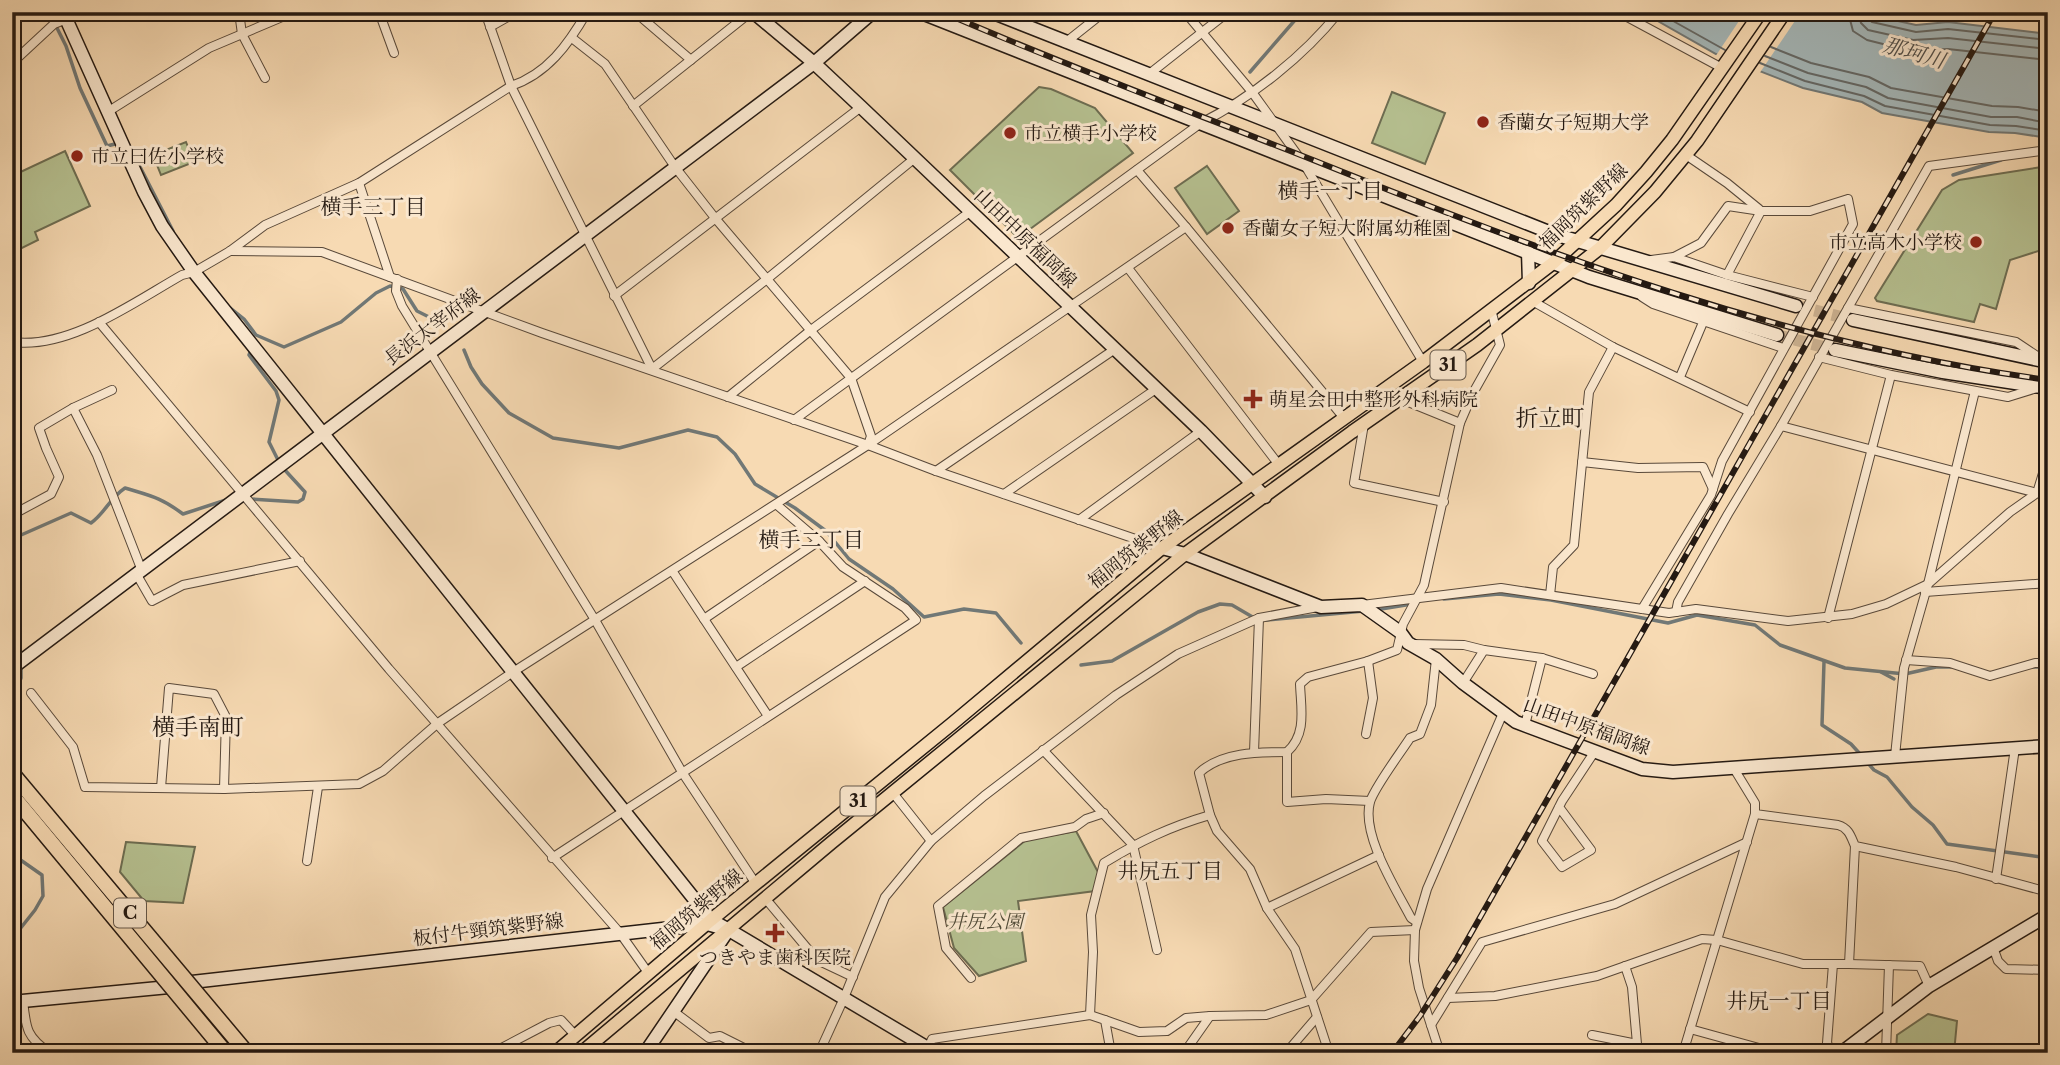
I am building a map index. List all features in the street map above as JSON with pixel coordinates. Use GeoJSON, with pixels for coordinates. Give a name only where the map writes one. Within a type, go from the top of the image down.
{"type":"FeatureCollection","features":[{"type":"Feature","properties":{"kind":"highway","name":"C"},"geometry":{"type":"LineString","coordinates":[[12,773],[247,1053]]}},
{"type":"Feature","properties":{"kind":"highway","name":"C"},"geometry":{"type":"LineString","coordinates":[[12,795],[226,1053]]}},
{"type":"Feature","properties":{"kind":"main road","name":"31"},"geometry":{"type":"LineString","coordinates":[[1723,67],[1761,12]]}},
{"type":"Feature","properties":{"kind":"main road","name":"福岡筑紫野線"},"geometry":{"type":"LineString","coordinates":[[581,1053],[765,898],[1185,554],[1497,330],[1600,248],[1655,192],[1686,155],[1785,12]]}},
{"type":"Feature","properties":{"kind":"main road","name":"福岡筑紫野線"},"geometry":{"type":"LineString","coordinates":[[555,1053],[709,922],[1162,548],[1423,362],[1553,263],[1616,205],[1646,172],[1723,67]]}},
{"type":"Feature","properties":{"kind":"street"},"geometry":{"type":"LineString","coordinates":[[12,63],[54,24],[65,17],[85,12]]}},
{"type":"Feature","properties":{"kind":"street"},"geometry":{"type":"LineString","coordinates":[[239,12],[242,34],[265,78]]}},
{"type":"Feature","properties":{"kind":"street"},"geometry":{"type":"LineString","coordinates":[[109,111],[209,48],[294,12]]}},
{"type":"Feature","properties":{"kind":"street"},"geometry":{"type":"LineString","coordinates":[[379,12],[394,52]]}},
{"type":"Feature","properties":{"kind":"street"},"geometry":{"type":"LineString","coordinates":[[485,12],[511,86],[652,369]]}},
{"type":"Feature","properties":{"kind":"street"},"geometry":{"type":"LineString","coordinates":[[490,27],[511,12]]}},
{"type":"Feature","properties":{"kind":"street"},"geometry":{"type":"LineString","coordinates":[[12,342],[31,345],[57,339],[99,322],[181,275],[197,270],[230,251],[265,225],[359,183],[511,86],[531,79],[572,38],[587,12]]}},
{"type":"Feature","properties":{"kind":"street"},"geometry":{"type":"LineString","coordinates":[[635,12],[691,60]]}},
{"type":"Feature","properties":{"kind":"street"},"geometry":{"type":"LineString","coordinates":[[633,106],[752,12]]}},
{"type":"Feature","properties":{"kind":"street","name":"山田中原福岡線"},"geometry":{"type":"LineString","coordinates":[[752,12],[862,107],[1201,431],[1265,497]]}},
{"type":"Feature","properties":{"kind":"street","name":"長浜太宰府線"},"geometry":{"type":"LineString","coordinates":[[12,668],[814,63],[873,12]]}},
{"type":"Feature","properties":{"kind":"street"},"geometry":{"type":"LineString","coordinates":[[919,12],[1572,271],[1777,335]]}},
{"type":"Feature","properties":{"kind":"street"},"geometry":{"type":"LineString","coordinates":[[1065,43],[1104,12]]}},
{"type":"Feature","properties":{"kind":"street"},"geometry":{"type":"LineString","coordinates":[[1185,12],[1252,92],[1304,164],[1423,362]]}},
{"type":"Feature","properties":{"kind":"street"},"geometry":{"type":"LineString","coordinates":[[1148,75],[1228,12]]}},
{"type":"Feature","properties":{"kind":"street"},"geometry":{"type":"LineString","coordinates":[[794,421],[1201,123],[1231,108],[1321,35],[1339,12]]}},
{"type":"Feature","properties":{"kind":"street"},"geometry":{"type":"LineString","coordinates":[[1618,12],[1723,67]]}},
{"type":"Feature","properties":{"kind":"street"},"geometry":{"type":"LineString","coordinates":[[997,13],[1065,43],[1576,240],[1797,306]]}},
{"type":"Feature","properties":{"kind":"street"},"geometry":{"type":"LineString","coordinates":[[65,17],[162,226],[322,433],[624,811],[709,922],[729,930],[932,1050]]}},
{"type":"Feature","properties":{"kind":"street"},"geometry":{"type":"LineString","coordinates":[[572,38],[606,64],[675,167],[715,218],[852,378],[871,436],[868,445]]}},
{"type":"Feature","properties":{"kind":"street"},"geometry":{"type":"LineString","coordinates":[[614,296],[862,107]]}},
{"type":"Feature","properties":{"kind":"street"},"geometry":{"type":"LineString","coordinates":[[1676,612],[1678,603],[1728,514],[1819,358],[1851,314],[1929,166],[2048,150]]}},
{"type":"Feature","properties":{"kind":"street"},"geometry":{"type":"LineString","coordinates":[[1686,155],[1761,211]]}},
{"type":"Feature","properties":{"kind":"street"},"geometry":{"type":"LineString","coordinates":[[652,369],[915,158]]}},
{"type":"Feature","properties":{"kind":"street"},"geometry":{"type":"LineString","coordinates":[[1137,170],[1343,418]]}},
{"type":"Feature","properties":{"kind":"street"},"geometry":{"type":"LineString","coordinates":[[359,183],[402,306],[595,620],[682,772],[756,884]]}},
{"type":"Feature","properties":{"kind":"street"},"geometry":{"type":"LineString","coordinates":[[1641,261],[1674,257],[1701,243],[1728,206],[1761,211],[1810,211],[1848,199],[1853,224],[1722,461],[1711,495],[1642,610]]}},
{"type":"Feature","properties":{"kind":"street"},"geometry":{"type":"LineString","coordinates":[[727,397],[811,330],[971,211]]}},
{"type":"Feature","properties":{"kind":"street"},"geometry":{"type":"LineString","coordinates":[[1727,275],[1761,211]]}},
{"type":"Feature","properties":{"kind":"street"},"geometry":{"type":"LineString","coordinates":[[31,693],[73,747],[85,787],[224,789],[359,784],[383,771],[438,723],[513,672],[789,498],[1186,227]]}},
{"type":"Feature","properties":{"kind":"street"},"geometry":{"type":"LineString","coordinates":[[230,251],[322,252],[395,282],[652,369],[1004,495],[1185,554],[1321,607]]}},
{"type":"Feature","properties":{"kind":"street"},"geometry":{"type":"LineString","coordinates":[[1528,252],[1528,283]]}},
{"type":"Feature","properties":{"kind":"street"},"geometry":{"type":"LineString","coordinates":[[1674,257],[1727,275],[1813,297]]}},
{"type":"Feature","properties":{"kind":"street"},"geometry":{"type":"LineString","coordinates":[[1128,268],[1279,465]]}},
{"type":"Feature","properties":{"kind":"street"},"geometry":{"type":"LineString","coordinates":[[1635,292],[1653,304],[1783,348]]}},
{"type":"Feature","properties":{"kind":"street"},"geometry":{"type":"LineString","coordinates":[[1534,302],[1613,347],[1750,412]]}},
{"type":"Feature","properties":{"kind":"street"},"geometry":{"type":"LineString","coordinates":[[1329,1053],[1295,949],[1267,908],[1250,869],[1217,831],[1199,773],[1209,763],[1254,752],[1287,752],[1298,742],[1301,724],[1300,684],[1308,677],[1368,661],[1397,650],[1402,628],[1424,585],[1460,423],[1473,393],[1500,345],[1492,310]]}},
{"type":"Feature","properties":{"kind":"street"},"geometry":{"type":"LineString","coordinates":[[1851,314],[2048,362]]}},
{"type":"Feature","properties":{"kind":"street"},"geometry":{"type":"LineString","coordinates":[[1680,377],[1704,320]]}},
{"type":"Feature","properties":{"kind":"street"},"geometry":{"type":"LineString","coordinates":[[99,322],[389,669],[620,933],[649,974]]}},
{"type":"Feature","properties":{"kind":"street"},"geometry":{"type":"LineString","coordinates":[[1550,595],[1553,567],[1574,545],[1589,392],[1613,347]]}},
{"type":"Feature","properties":{"kind":"street"},"geometry":{"type":"LineString","coordinates":[[936,471],[1115,349]]}},
{"type":"Feature","properties":{"kind":"street"},"geometry":{"type":"LineString","coordinates":[[1835,350],[1943,372],[2044,387]]}},
{"type":"Feature","properties":{"kind":"street"},"geometry":{"type":"LineString","coordinates":[[1819,358],[2008,397],[2044,387]]}},
{"type":"Feature","properties":{"kind":"street"},"geometry":{"type":"LineString","coordinates":[[1828,618],[1891,375]]}},
{"type":"Feature","properties":{"kind":"street"},"geometry":{"type":"LineString","coordinates":[[1004,495],[1156,389]]}},
{"type":"Feature","properties":{"kind":"street"},"geometry":{"type":"LineString","coordinates":[[12,515],[51,494],[59,477],[39,428],[112,390]]}},
{"type":"Feature","properties":{"kind":"street"},"geometry":{"type":"LineString","coordinates":[[1895,756],[1905,664],[1975,391]]}},
{"type":"Feature","properties":{"kind":"street"},"geometry":{"type":"LineString","coordinates":[[1401,399],[1460,423]]}},
{"type":"Feature","properties":{"kind":"street"},"geometry":{"type":"LineString","coordinates":[[73,408],[97,455],[139,573],[152,601],[183,585],[300,561]]}},
{"type":"Feature","properties":{"kind":"street"},"geometry":{"type":"LineString","coordinates":[[1364,424],[1354,483],[1444,502]]}},
{"type":"Feature","properties":{"kind":"street"},"geometry":{"type":"LineString","coordinates":[[1781,426],[2048,494]]}},
{"type":"Feature","properties":{"kind":"street"},"geometry":{"type":"LineString","coordinates":[[1079,520],[1201,431]]}},
{"type":"Feature","properties":{"kind":"street"},"geometry":{"type":"LineString","coordinates":[[1926,588],[2010,512],[2037,493],[2048,457]]}},
{"type":"Feature","properties":{"kind":"street"},"geometry":{"type":"LineString","coordinates":[[1582,462],[1638,468],[1703,467],[1713,489]]}},
{"type":"Feature","properties":{"kind":"street"},"geometry":{"type":"LineString","coordinates":[[552,858],[916,620],[905,608],[843,567],[778,504]]}},
{"type":"Feature","properties":{"kind":"street"},"geometry":{"type":"LineString","coordinates":[[704,620],[819,541]]}},
{"type":"Feature","properties":{"kind":"street"},"geometry":{"type":"LineString","coordinates":[[673,572],[768,716]]}},
{"type":"Feature","properties":{"kind":"street"},"geometry":{"type":"LineString","coordinates":[[736,667],[864,581]]}},
{"type":"Feature","properties":{"kind":"street"},"geometry":{"type":"LineString","coordinates":[[819,1053],[885,897],[931,841],[984,796],[1116,695],[1178,654],[1262,618],[1321,607],[1367,609],[1417,599],[1501,588],[1669,614],[1696,609],[1788,621],[1852,614],[1926,588],[2048,583]]}},
{"type":"Feature","properties":{"kind":"street","name":"山田中原福岡線"},"geometry":{"type":"LineString","coordinates":[[1367,609],[1402,628],[1408,643],[1436,659],[1462,683],[1503,713],[1525,725],[1642,769],[1673,772],[2048,746]]}},
{"type":"Feature","properties":{"kind":"street"},"geometry":{"type":"LineString","coordinates":[[1254,752],[1262,618]]}},
{"type":"Feature","properties":{"kind":"street"},"geometry":{"type":"LineString","coordinates":[[1408,643],[1464,645],[1542,658],[1592,674]]}},
{"type":"Feature","properties":{"kind":"street"},"geometry":{"type":"LineString","coordinates":[[1462,683],[1484,650]]}},
{"type":"Feature","properties":{"kind":"street"},"geometry":{"type":"LineString","coordinates":[[1525,725],[1542,658]]}},
{"type":"Feature","properties":{"kind":"street"},"geometry":{"type":"LineString","coordinates":[[1416,926],[1379,855],[1368,822],[1370,801],[1410,738],[1420,734],[1431,705],[1436,659]]}},
{"type":"Feature","properties":{"kind":"street"},"geometry":{"type":"LineString","coordinates":[[1366,734],[1373,698],[1368,661]]}},
{"type":"Feature","properties":{"kind":"street"},"geometry":{"type":"LineString","coordinates":[[1905,664],[1950,663],[1990,676],[2035,663],[2048,663]]}},
{"type":"Feature","properties":{"kind":"street"},"geometry":{"type":"LineString","coordinates":[[161,788],[169,688],[214,694],[226,717],[224,789]]}},
{"type":"Feature","properties":{"kind":"street"},"geometry":{"type":"LineString","coordinates":[[1440,1053],[1419,988],[1415,961],[1416,926],[1427,889],[1503,713]]}},
{"type":"Feature","properties":{"kind":"street"},"geometry":{"type":"LineString","coordinates":[[1996,879],[2015,748]]}},
{"type":"Feature","properties":{"kind":"street"},"geometry":{"type":"LineString","coordinates":[[1044,750],[1133,845],[1157,950]]}},
{"type":"Feature","properties":{"kind":"street"},"geometry":{"type":"LineString","coordinates":[[1559,807],[1591,850],[1562,867],[1542,841],[1559,807],[1595,751]]}},
{"type":"Feature","properties":{"kind":"street"},"geometry":{"type":"LineString","coordinates":[[1287,752],[1287,802],[1326,799],[1370,801]]}},
{"type":"Feature","properties":{"kind":"street"},"geometry":{"type":"LineString","coordinates":[[1683,1053],[1755,814],[1755,803],[1733,767]]}},
{"type":"Feature","properties":{"kind":"street"},"geometry":{"type":"LineString","coordinates":[[307,861],[318,786]]}},
{"type":"Feature","properties":{"kind":"street"},"geometry":{"type":"LineString","coordinates":[[893,793],[931,841]]}},
{"type":"Feature","properties":{"kind":"street"},"geometry":{"type":"LineString","coordinates":[[971,978],[946,948],[938,906],[1021,838],[1075,827],[1086,819],[1104,813]]}},
{"type":"Feature","properties":{"kind":"street"},"geometry":{"type":"LineString","coordinates":[[1755,814],[1843,826],[1850,833],[1855,846],[1849,964]]}},
{"type":"Feature","properties":{"kind":"street"},"geometry":{"type":"LineString","coordinates":[[1090,1015],[1093,973],[1091,915],[1104,863],[1172,826],[1210,815]]}},
{"type":"Feature","properties":{"kind":"street"},"geometry":{"type":"LineString","coordinates":[[1431,1025],[1482,942],[1615,904],[1747,842]]}},
{"type":"Feature","properties":{"kind":"street"},"geometry":{"type":"LineString","coordinates":[[1855,846],[1956,867],[2048,892]]}},
{"type":"Feature","properties":{"kind":"street"},"geometry":{"type":"LineString","coordinates":[[1267,908],[1379,855]]}},
{"type":"Feature","properties":{"kind":"street"},"geometry":{"type":"LineString","coordinates":[[765,898],[817,960],[853,976]]}},
{"type":"Feature","properties":{"kind":"street"},"geometry":{"type":"LineString","coordinates":[[1841,1053],[1929,986],[2048,915]]}},
{"type":"Feature","properties":{"kind":"street","name":"板付牛頸筑紫野線"},"geometry":{"type":"LineString","coordinates":[[18,1001],[169,987],[192,982],[709,922]]}},
{"type":"Feature","properties":{"kind":"street"},"geometry":{"type":"LineString","coordinates":[[932,1050],[932,1039],[1090,1015],[1139,1032],[1167,1031],[1186,1018],[1266,1015],[1311,1000],[1371,932],[1416,926]]}},
{"type":"Feature","properties":{"kind":"street"},"geometry":{"type":"LineString","coordinates":[[645,1053],[729,930]]}},
{"type":"Feature","properties":{"kind":"street"},"geometry":{"type":"LineString","coordinates":[[1448,998],[1495,996],[1597,976],[1702,939],[1717,940],[1803,964],[1920,966],[1929,986]]}},
{"type":"Feature","properties":{"kind":"street"},"geometry":{"type":"LineString","coordinates":[[1993,947],[1998,961],[2006,969],[2048,970]]}},
{"type":"Feature","properties":{"kind":"street"},"geometry":{"type":"LineString","coordinates":[[1832,1053],[1828,1043],[1833,964]]}},
{"type":"Feature","properties":{"kind":"street"},"geometry":{"type":"LineString","coordinates":[[1886,1053],[1889,965]]}},
{"type":"Feature","properties":{"kind":"street"},"geometry":{"type":"LineString","coordinates":[[1592,1035],[1637,1044],[1632,987],[1625,966]]}},
{"type":"Feature","properties":{"kind":"street"},"geometry":{"type":"LineString","coordinates":[[18,1001],[34,1042],[50,1053]]}},
{"type":"Feature","properties":{"kind":"street"},"geometry":{"type":"LineString","coordinates":[[673,1011],[709,1038],[720,1036],[754,1053]]}},
{"type":"Feature","properties":{"kind":"street"},"geometry":{"type":"LineString","coordinates":[[1184,1053],[1210,1016]]}},
{"type":"Feature","properties":{"kind":"street"},"geometry":{"type":"LineString","coordinates":[[1286,1053],[1317,1017]]}},
{"type":"Feature","properties":{"kind":"street"},"geometry":{"type":"LineString","coordinates":[[492,1053],[549,1023],[561,1020],[576,1035]]}},
{"type":"Feature","properties":{"kind":"street"},"geometry":{"type":"LineString","coordinates":[[1105,1020],[1111,1053]]}},
{"type":"Feature","properties":{"kind":"street"},"geometry":{"type":"LineString","coordinates":[[1690,1029],[1759,1048]]}},
{"type":"Feature","properties":{"kind":"street"},"geometry":{"type":"LineString","coordinates":[[887,1053],[932,1050]]}},
{"type":"Feature","properties":{"kind":"green space"},"geometry":{"type":"Polygon","coordinates":[[[1039,87],[1051,89],[1095,108],[1133,153],[1018,238],[950,170],[1039,87]]]}},
{"type":"Feature","properties":{"kind":"green space"},"geometry":{"type":"Polygon","coordinates":[[[1392,92],[1445,113],[1425,164],[1372,143],[1392,92]]]}},
{"type":"Feature","properties":{"kind":"green space"},"geometry":{"type":"Polygon","coordinates":[[[186,142],[194,162],[161,175],[153,155],[186,142]]]}},
{"type":"Feature","properties":{"kind":"green space"},"geometry":{"type":"Polygon","coordinates":[[[65,151],[90,206],[35,232],[38,240],[12,253],[12,176],[65,151]]]}},
{"type":"Feature","properties":{"kind":"green space"},"geometry":{"type":"Polygon","coordinates":[[[1207,166],[1239,211],[1207,234],[1175,188],[1207,166]]]}},
{"type":"Feature","properties":{"kind":"green space","name":"市立高木小学校"},"geometry":{"type":"Polygon","coordinates":[[[2048,166],[2048,194],[2042,215],[2048,217],[2048,248],[2010,260],[1996,309],[1980,304],[1974,322],[1877,301],[1875,298],[1942,190],[1959,180],[2048,166]]]}},
{"type":"Feature","properties":{"kind":"green space","name":"井尻公園"},"geometry":{"type":"Polygon","coordinates":[[[1076,831],[1099,874],[1095,891],[1018,901],[1026,961],[979,976],[954,948],[943,907],[1026,840],[1076,831]]]}},
{"type":"Feature","properties":{"kind":"green space"},"geometry":{"type":"Polygon","coordinates":[[[126,842],[195,847],[183,903],[144,901],[120,872],[126,842]]]}},
{"type":"Feature","properties":{"kind":"green space"},"geometry":{"type":"Polygon","coordinates":[[[1928,1014],[1957,1021],[1954,1053],[1896,1053],[1897,1035],[1928,1014]]]}},
{"type":"Feature","properties":{"kind":"water","name":"那珂川"},"geometry":{"type":"Polygon","coordinates":[[[1642,12],[1857,12],[1916,25],[1948,22],[2048,34],[2048,138],[1989,132],[1882,113],[1862,102],[1803,88],[1716,54],[1642,12]]]}},
{"type":"Feature","properties":{"kind":"pier"},"geometry":{"type":"Polygon","coordinates":[[[1745,12],[1801,12],[1759,74],[1715,57],[1745,12]]]}},
{"type":"Feature","properties":{"kind":"waterway"},"geometry":{"type":"LineString","coordinates":[[49,12],[107,146],[119,143]]}},
{"type":"Feature","properties":{"kind":"waterway"},"geometry":{"type":"LineString","coordinates":[[1250,72],[1302,12]]}},
{"type":"Feature","properties":{"kind":"waterway"},"geometry":{"type":"LineString","coordinates":[[1953,175],[2001,160]]}},
{"type":"Feature","properties":{"kind":"waterway"},"geometry":{"type":"LineString","coordinates":[[138,163],[173,231]]}},
{"type":"Feature","properties":{"kind":"waterway"},"geometry":{"type":"LineString","coordinates":[[229,307],[244,319],[256,335],[284,347],[341,322],[376,293],[390,286],[403,289],[417,311],[439,322]]}},
{"type":"Feature","properties":{"kind":"waterway"},"geometry":{"type":"LineString","coordinates":[[251,350],[249,355],[276,391],[279,400],[269,442],[279,462]]}},
{"type":"Feature","properties":{"kind":"waterway"},"geometry":{"type":"LineString","coordinates":[[464,350],[482,384],[509,413],[553,438],[619,448],[688,430],[717,437],[735,454],[755,484],[826,531],[849,559],[893,589],[924,617],[964,609],[996,613],[1021,643]]}},
{"type":"Feature","properties":{"kind":"waterway"},"geometry":{"type":"LineString","coordinates":[[250,499],[298,502],[303,499],[305,492],[283,468]]}},
{"type":"Feature","properties":{"kind":"waterway"},"geometry":{"type":"LineString","coordinates":[[12,539],[71,513],[91,523],[125,488],[161,500],[183,514],[229,499]]}},
{"type":"Feature","properties":{"kind":"waterway"},"geometry":{"type":"LineString","coordinates":[[1444,599],[1499,594],[1551,600],[1668,623],[1697,615],[1755,625],[1780,645],[1845,668],[1905,674],[1936,667],[1951,667]]}},
{"type":"Feature","properties":{"kind":"waterway"},"geometry":{"type":"LineString","coordinates":[[1081,665],[1112,661],[1198,612],[1220,604],[1232,605],[1256,619]]}},
{"type":"Feature","properties":{"kind":"waterway"},"geometry":{"type":"LineString","coordinates":[[1375,610],[1412,604]]}},
{"type":"Feature","properties":{"kind":"waterway"},"geometry":{"type":"LineString","coordinates":[[1267,620],[1364,611]]}},
{"type":"Feature","properties":{"kind":"waterway"},"geometry":{"type":"LineString","coordinates":[[12,649],[18,659]]}},
{"type":"Feature","properties":{"kind":"waterway"},"geometry":{"type":"LineString","coordinates":[[1824,662],[1822,725],[1851,744],[1861,755]]}},
{"type":"Feature","properties":{"kind":"waterway"},"geometry":{"type":"LineString","coordinates":[[12,704],[21,678],[21,666]]}},
{"type":"Feature","properties":{"kind":"waterway"},"geometry":{"type":"LineString","coordinates":[[2033,667],[2048,667]]}},
{"type":"Feature","properties":{"kind":"waterway"},"geometry":{"type":"LineString","coordinates":[[1881,672],[1894,679]]}},
{"type":"Feature","properties":{"kind":"waterway"},"geometry":{"type":"LineString","coordinates":[[1866,761],[1874,770],[1887,777],[1912,807],[1933,825],[1947,844],[2048,858]]}},
{"type":"Feature","properties":{"kind":"waterway"},"geometry":{"type":"LineString","coordinates":[[12,854],[42,875],[43,896],[12,939]]}},
{"type":"Feature","properties":{"kind":"tunnel"},"geometry":{"type":"LineString","coordinates":[[1797,306],[1853,320]]}},
{"type":"Feature","properties":{"kind":"tunnel"},"geometry":{"type":"LineString","coordinates":[[1777,335],[1835,350]]}},
{"type":"Feature","properties":{"kind":"railway"},"geometry":{"type":"LineString","coordinates":[[942,12],[1403,196],[1583,263],[1673,293],[1857,344],[1951,364],[2048,380]]}},
{"type":"Feature","properties":{"kind":"railway"},"geometry":{"type":"LineString","coordinates":[[1392,1053],[1420,1016],[1457,958],[1995,12]]}},
{"type":"Feature","properties":{"kind":"place","name":"香蘭女子短期大学"},"geometry":{"type":"Point","coordinates":[1483,122]}},
{"type":"Feature","properties":{"kind":"place","name":"市立横手小学校"},"geometry":{"type":"Point","coordinates":[1010,133]}},
{"type":"Feature","properties":{"kind":"place","name":"市立曰佐小学校"},"geometry":{"type":"Point","coordinates":[77,156]}},
{"type":"Feature","properties":{"kind":"place","name":"香蘭女子短大附属幼稚園"},"geometry":{"type":"Point","coordinates":[1228,228]}},
{"type":"Feature","properties":{"kind":"place","name":"市立高木小学校"},"geometry":{"type":"Point","coordinates":[1976,242]}},
{"type":"Feature","properties":{"kind":"place","name":"萌星会田中整形外科病院"},"geometry":{"type":"Point","coordinates":[1253,399]}},
{"type":"Feature","properties":{"kind":"place","name":"つきやま歯科医院"},"geometry":{"type":"Point","coordinates":[775,933]}},
{"type":"Feature","properties":{"kind":"district","name":"横手一丁目"},"geometry":{"type":"Point","coordinates":[1330,191]}},
{"type":"Feature","properties":{"kind":"district","name":"横手三丁目"},"geometry":{"type":"Point","coordinates":[373,207]}},
{"type":"Feature","properties":{"kind":"district","name":"折立町"},"geometry":{"type":"Point","coordinates":[1550,418]}},
{"type":"Feature","properties":{"kind":"district","name":"横手二丁目"},"geometry":{"type":"Point","coordinates":[811,540]}},
{"type":"Feature","properties":{"kind":"district","name":"横手南町"},"geometry":{"type":"Point","coordinates":[198,727]}},
{"type":"Feature","properties":{"kind":"district","name":"井尻五丁目"},"geometry":{"type":"Point","coordinates":[1170,871]}},
{"type":"Feature","properties":{"kind":"district","name":"井尻一丁目"},"geometry":{"type":"Point","coordinates":[1779,1001]}}]}
